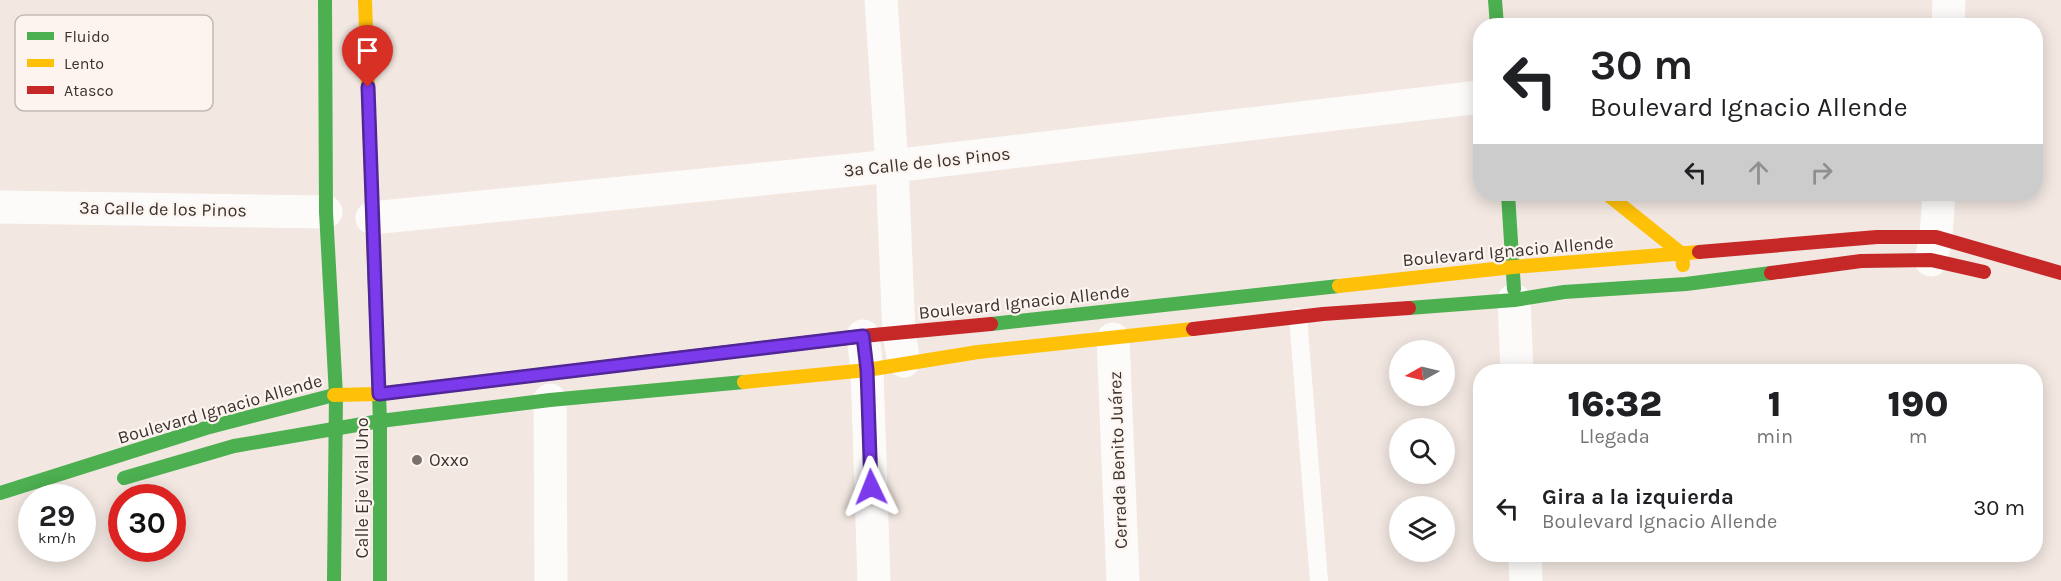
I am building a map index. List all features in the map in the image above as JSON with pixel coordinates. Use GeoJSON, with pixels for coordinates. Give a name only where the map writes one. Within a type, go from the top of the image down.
{"type":"FeatureCollection","features":[{"type":"Feature","properties":{"kind":"main road","name":"Calle Eje Vial Uno"},"geometry":{"type":"LineString","coordinates":[[325,0],[326,212],[336,395],[334,581]]}},
{"type":"Feature","properties":{"kind":"main road","name":"Calle Eje Vial Uno"},"geometry":{"type":"LineString","coordinates":[[365,0],[380,421],[380,581]]}},
{"type":"Feature","properties":{"kind":"main road"},"geometry":{"type":"LineString","coordinates":[[1496,0],[1497,18]]}},
{"type":"Feature","properties":{"kind":"main road"},"geometry":{"type":"LineString","coordinates":[[1508,201],[1514,300]]}},
{"type":"Feature","properties":{"kind":"main road"},"geometry":{"type":"LineString","coordinates":[[1616,201],[1682,254],[1686,284]]}},
{"type":"Feature","properties":{"kind":"main road","name":"Boulevard Ignacio Allende"},"geometry":{"type":"LineString","coordinates":[[112,481],[234,446],[380,421],[550,400],[867,370],[902,348],[1513,267],[1876,237],[2061,273]]}},
{"type":"Feature","properties":{"kind":"main road","name":"Boulevard Ignacio Allende"},"geometry":{"type":"LineString","coordinates":[[0,493],[206,428],[336,395],[379,394],[863,336],[902,348],[978,352],[1298,317],[1514,300],[1564,292],[1686,284],[1934,249],[2000,276]]}},
{"type":"Feature","properties":{"kind":"street"},"geometry":{"type":"LineString","coordinates":[[881,0],[902,348]]}},
{"type":"Feature","properties":{"kind":"street"},"geometry":{"type":"LineString","coordinates":[[1948,18],[1949,0]]}},
{"type":"Feature","properties":{"kind":"street","name":"3a Calle de los Pinos"},"geometry":{"type":"LineString","coordinates":[[372,218],[892,166],[1473,98]]}},
{"type":"Feature","properties":{"kind":"street"},"geometry":{"type":"LineString","coordinates":[[1934,249],[1938,201]]}},
{"type":"Feature","properties":{"kind":"street","name":"3a Calle de los Pinos"},"geometry":{"type":"LineString","coordinates":[[0,207],[326,212]]}},
{"type":"Feature","properties":{"kind":"street"},"geometry":{"type":"LineString","coordinates":[[1514,300],[1517,364]]}},
{"type":"Feature","properties":{"kind":"street"},"geometry":{"type":"LineString","coordinates":[[863,336],[867,370],[874,581]]}},
{"type":"Feature","properties":{"kind":"street","name":"Cerrada Benito Juárez"},"geometry":{"type":"LineString","coordinates":[[1113,339],[1123,581]]}},
{"type":"Feature","properties":{"kind":"street"},"geometry":{"type":"LineString","coordinates":[[550,400],[551,581]]}},
{"type":"Feature","properties":{"kind":"street"},"geometry":{"type":"LineString","coordinates":[[1525,562],[1526,581]]}},
{"type":"Feature","properties":{"kind":"lane"},"geometry":{"type":"LineString","coordinates":[[1298,317],[1319,581]]}},
{"type":"Feature","properties":{"kind":"traffic: fast"},"geometry":{"type":"LineString","coordinates":[[325,0],[326,212],[336,395],[334,581]]}},
{"type":"Feature","properties":{"kind":"traffic: fast"},"geometry":{"type":"LineString","coordinates":[[1495,0],[1496,18]]}},
{"type":"Feature","properties":{"kind":"traffic: fast"},"geometry":{"type":"LineString","coordinates":[[1508,201],[1514,289]]}},
{"type":"Feature","properties":{"kind":"traffic: fast"},"geometry":{"type":"LineString","coordinates":[[374,263],[380,421],[380,581]]}},
{"type":"Feature","properties":{"kind":"traffic: fast"},"geometry":{"type":"LineString","coordinates":[[1409,308],[1514,300],[1564,292],[1686,284],[1771,273]]}},
{"type":"Feature","properties":{"kind":"traffic: fast"},"geometry":{"type":"LineString","coordinates":[[991,324],[1339,286]]}},
{"type":"Feature","properties":{"kind":"traffic: fast"},"geometry":{"type":"LineString","coordinates":[[124,478],[234,446],[380,421],[550,400],[744,382]]}},
{"type":"Feature","properties":{"kind":"traffic: fast"},"geometry":{"type":"LineString","coordinates":[[0,493],[206,428],[334,395]]}},
{"type":"Feature","properties":{"kind":"traffic: slow"},"geometry":{"type":"LineString","coordinates":[[365,0],[374,263]]}},
{"type":"Feature","properties":{"kind":"traffic: slow"},"geometry":{"type":"LineString","coordinates":[[1616,201],[1682,254],[1683,265]]}},
{"type":"Feature","properties":{"kind":"traffic: slow"},"geometry":{"type":"LineString","coordinates":[[1339,286],[1513,267],[1699,252]]}},
{"type":"Feature","properties":{"kind":"traffic: slow"},"geometry":{"type":"LineString","coordinates":[[744,382],[867,370],[978,352],[1193,329]]}},
{"type":"Feature","properties":{"kind":"traffic: slow"},"geometry":{"type":"LineString","coordinates":[[334,395],[379,394],[628,364]]}},
{"type":"Feature","properties":{"kind":"traffic: jam"},"geometry":{"type":"LineString","coordinates":[[1699,252],[1877,237],[1936,237],[2061,273]]}},
{"type":"Feature","properties":{"kind":"traffic: jam"},"geometry":{"type":"LineString","coordinates":[[1771,273],[1861,261],[1931,260],[1984,272]]}},
{"type":"Feature","properties":{"kind":"traffic: jam"},"geometry":{"type":"LineString","coordinates":[[1193,329],[1323,314],[1409,308]]}},
{"type":"Feature","properties":{"kind":"traffic: jam"},"geometry":{"type":"LineString","coordinates":[[628,364],[863,336],[991,324]]}},
{"type":"Feature","properties":{"kind":"place","name":"Oxxo"},"geometry":{"type":"Point","coordinates":[417,460]}},
{"type":"Feature","properties":{"kind":"route"},"geometry":{"type":"LineString","coordinates":[[368,87],[379,394],[863,336],[867,370],[871,487]]}}]}
